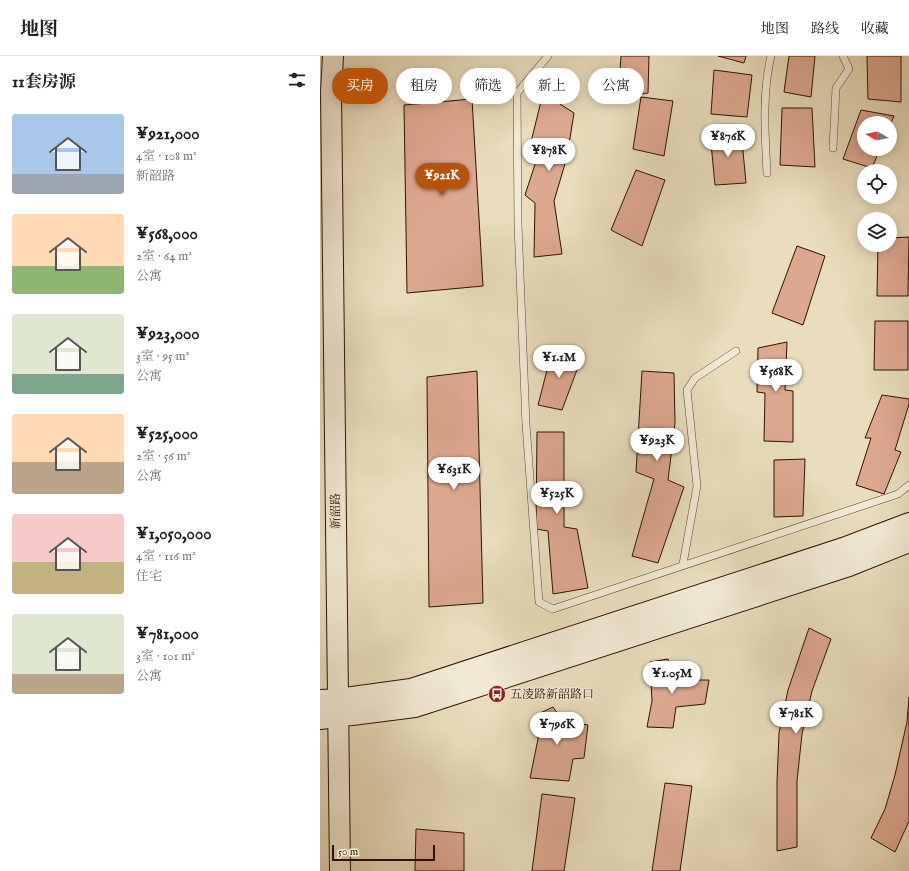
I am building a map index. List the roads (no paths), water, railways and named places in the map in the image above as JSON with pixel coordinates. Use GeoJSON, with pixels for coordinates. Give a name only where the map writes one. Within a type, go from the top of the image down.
{"type":"FeatureCollection","features":[{"type":"Feature","properties":{"kind":"street","name":"新韶路"},"geometry":{"type":"LineString","coordinates":[[333,56],[331,92],[329,709],[340,871]]}},
{"type":"Feature","properties":{"kind":"street"},"geometry":{"type":"LineString","coordinates":[[329,709],[411,689],[843,548],[909,523]]}},
{"type":"Feature","properties":{"kind":"street"},"geometry":{"type":"LineString","coordinates":[[329,709],[415,707],[849,566],[909,542]]}},
{"type":"Feature","properties":{"kind":"lane"},"geometry":{"type":"LineString","coordinates":[[548,56],[517,94],[518,225],[526,424],[539,602],[553,608],[898,494],[909,485]]}},
{"type":"Feature","properties":{"kind":"lane"},"geometry":{"type":"LineString","coordinates":[[766,173],[765,115],[768,70],[772,56]]}},
{"type":"Feature","properties":{"kind":"lane"},"geometry":{"type":"LineString","coordinates":[[833,148],[836,88],[849,70],[843,56]]}},
{"type":"Feature","properties":{"kind":"lane"},"geometry":{"type":"LineString","coordinates":[[683,564],[697,486],[687,390],[695,378],[736,351]]}},
{"type":"Feature","properties":{"kind":"place","name":"五凌路新韶路口"},"geometry":{"type":"Point","coordinates":[497,694]}}]}
